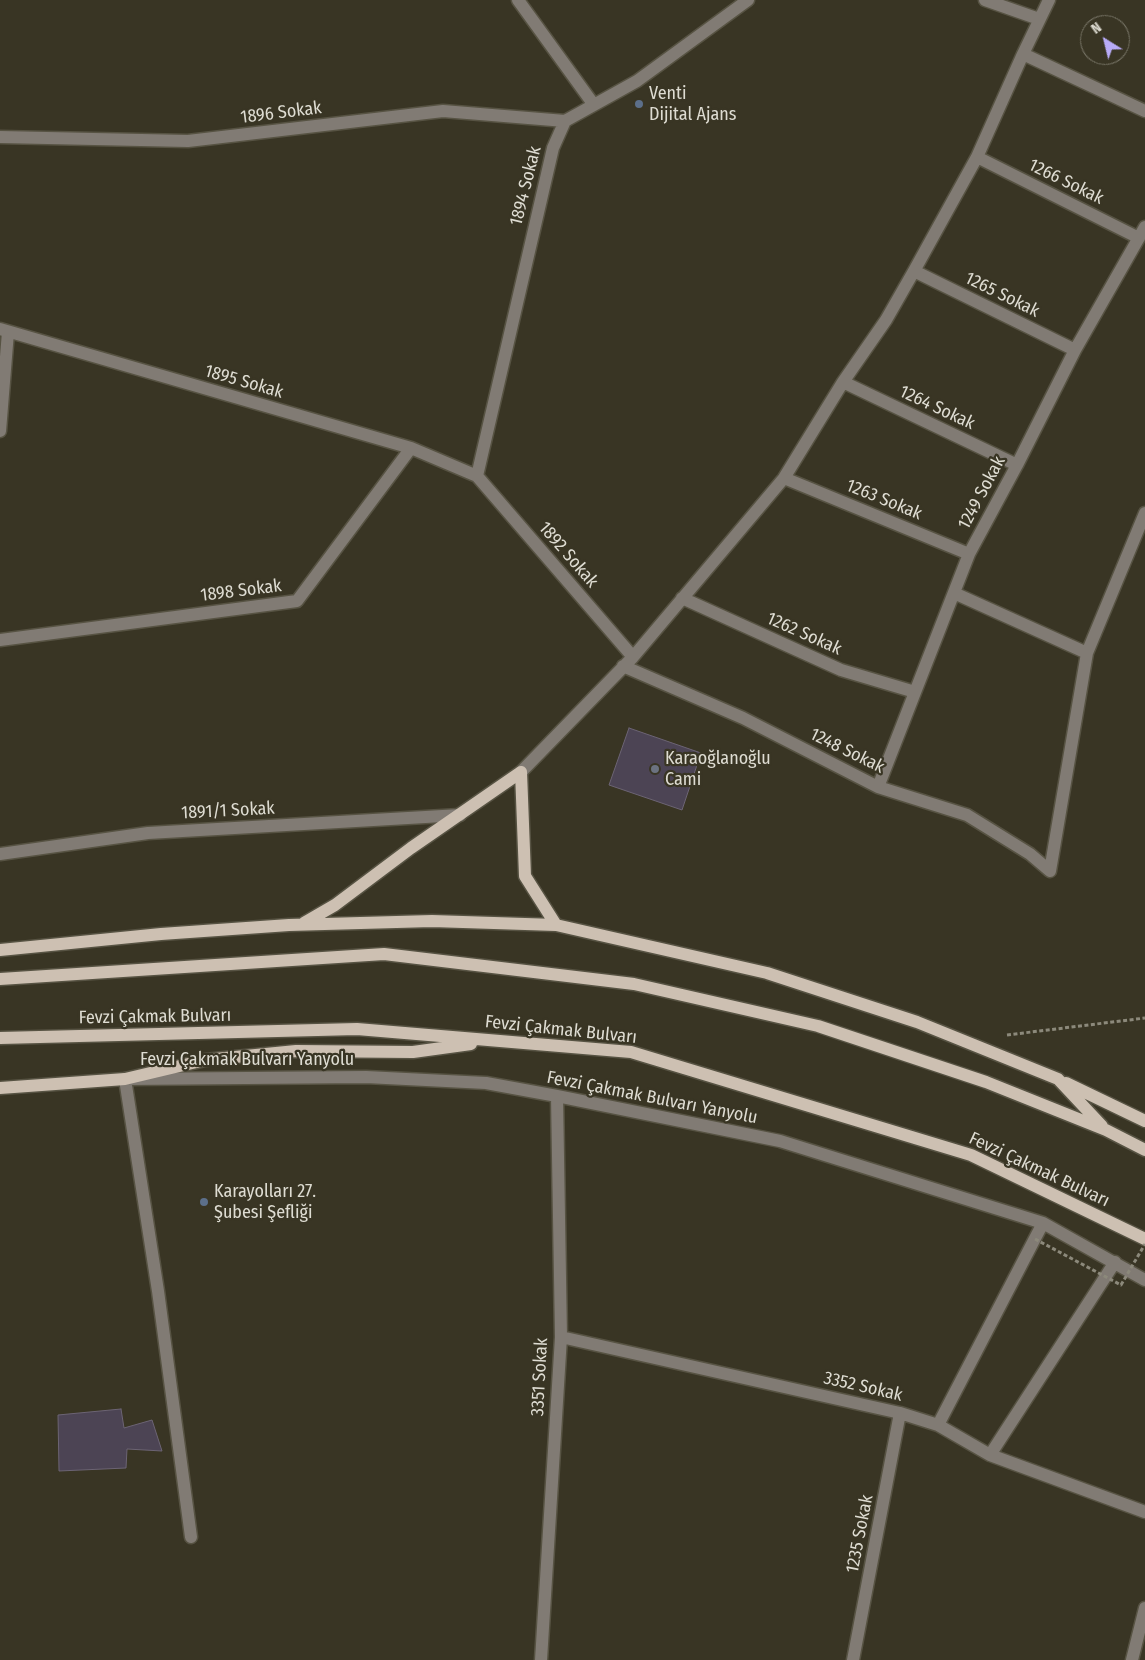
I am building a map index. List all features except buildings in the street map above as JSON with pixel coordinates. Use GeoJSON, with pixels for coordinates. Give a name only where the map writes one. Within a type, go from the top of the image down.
{"type":"FeatureCollection","features":[{"type":"Feature","properties":{"kind":"main road"},"geometry":{"type":"LineString","coordinates":[[301,924],[335,905],[411,848],[521,772]]}},
{"type":"Feature","properties":{"kind":"main road"},"geometry":{"type":"LineString","coordinates":[[521,772],[525,876],[556,925]]}},
{"type":"Feature","properties":{"kind":"main road"},"geometry":{"type":"LineString","coordinates":[[0,950],[161,934],[301,924],[432,920],[556,925],[767,973],[917,1022],[1058,1079],[1145,1121]]}},
{"type":"Feature","properties":{"kind":"main road"},"geometry":{"type":"LineString","coordinates":[[0,979],[384,954],[634,984],[818,1026],[986,1082],[1106,1130],[1145,1150]]}},
{"type":"Feature","properties":{"kind":"main road","name":"Fevzi Çakmak Bulvarı"},"geometry":{"type":"LineString","coordinates":[[0,1038],[357,1029],[631,1052],[972,1155],[1145,1239]]}},
{"type":"Feature","properties":{"kind":"main road"},"geometry":{"type":"LineString","coordinates":[[0,1088],[125,1079],[205,1060],[296,1052],[413,1052],[493,1040]]}},
{"type":"Feature","properties":{"kind":"main road"},"geometry":{"type":"LineString","coordinates":[[1058,1079],[1106,1130]]}},
{"type":"Feature","properties":{"kind":"street"},"geometry":{"type":"LineString","coordinates":[[518,0],[594,105]]}},
{"type":"Feature","properties":{"kind":"street"},"geometry":{"type":"LineString","coordinates":[[565,121],[637,80],[748,0]]}},
{"type":"Feature","properties":{"kind":"street"},"geometry":{"type":"LineString","coordinates":[[985,0],[1039,19]]}},
{"type":"Feature","properties":{"kind":"street"},"geometry":{"type":"LineString","coordinates":[[521,772],[633,657],[784,478],[843,382],[886,320],[914,271],[977,157],[1049,0]]}},
{"type":"Feature","properties":{"kind":"street"},"geometry":{"type":"LineString","coordinates":[[1023,54],[1145,110]]}},
{"type":"Feature","properties":{"kind":"street","name":"1896 Sokak"},"geometry":{"type":"LineString","coordinates":[[0,138],[188,141],[443,111],[565,121]]}},
{"type":"Feature","properties":{"kind":"street","name":"1894 Sokak"},"geometry":{"type":"LineString","coordinates":[[477,476],[552,148],[565,121]]}},
{"type":"Feature","properties":{"kind":"street","name":"1266 Sokak"},"geometry":{"type":"LineString","coordinates":[[977,157],[1142,232]]}},
{"type":"Feature","properties":{"kind":"street","name":"1249 Sokak"},"geometry":{"type":"LineString","coordinates":[[878,787],[969,554],[1017,465],[1075,350],[1142,232]]}},
{"type":"Feature","properties":{"kind":"street","name":"1265 Sokak"},"geometry":{"type":"LineString","coordinates":[[914,271],[1075,350]]}},
{"type":"Feature","properties":{"kind":"street"},"geometry":{"type":"LineString","coordinates":[[0,431],[4,330]]}},
{"type":"Feature","properties":{"kind":"street","name":"1895 Sokak"},"geometry":{"type":"LineString","coordinates":[[4,330],[411,448],[477,476]]}},
{"type":"Feature","properties":{"kind":"street","name":"1264 Sokak"},"geometry":{"type":"LineString","coordinates":[[843,382],[1017,465]]}},
{"type":"Feature","properties":{"kind":"street","name":"1898 Sokak"},"geometry":{"type":"LineString","coordinates":[[0,640],[297,601],[411,448]]}},
{"type":"Feature","properties":{"kind":"street","name":"1892 Sokak"},"geometry":{"type":"LineString","coordinates":[[477,476],[633,657]]}},
{"type":"Feature","properties":{"kind":"street","name":"1263 Sokak"},"geometry":{"type":"LineString","coordinates":[[784,478],[969,554]]}},
{"type":"Feature","properties":{"kind":"street"},"geometry":{"type":"LineString","coordinates":[[954,593],[1087,653],[1145,514]]}},
{"type":"Feature","properties":{"kind":"street","name":"1262 Sokak"},"geometry":{"type":"LineString","coordinates":[[682,598],[841,670],[915,692]]}},
{"type":"Feature","properties":{"kind":"street","name":"1248 Sokak"},"geometry":{"type":"LineString","coordinates":[[623,666],[743,718],[878,787],[967,815],[1030,854],[1050,871],[1087,653]]}},
{"type":"Feature","properties":{"kind":"street","name":"1891/1 Sokak"},"geometry":{"type":"LineString","coordinates":[[0,854],[148,833],[460,815]]}},
{"type":"Feature","properties":{"kind":"street","name":"Fevzi Çakmak Bulvarı Yanyolu"},"geometry":{"type":"LineString","coordinates":[[125,1079],[205,1077],[375,1078],[486,1083],[557,1096],[780,1141],[1043,1223],[1145,1280]]}},
{"type":"Feature","properties":{"kind":"street"},"geometry":{"type":"LineString","coordinates":[[125,1079],[158,1292],[191,1537]]}},
{"type":"Feature","properties":{"kind":"street","name":"3351 Sokak"},"geometry":{"type":"LineString","coordinates":[[541,1660],[560,1337],[557,1096]]}},
{"type":"Feature","properties":{"kind":"street"},"geometry":{"type":"LineString","coordinates":[[938,1425],[1043,1223]]}},
{"type":"Feature","properties":{"kind":"street"},"geometry":{"type":"LineString","coordinates":[[990,1455],[1115,1262]]}},
{"type":"Feature","properties":{"kind":"street","name":"3352 Sokak"},"geometry":{"type":"LineString","coordinates":[[560,1337],[900,1413],[938,1425],[990,1455],[1145,1512]]}},
{"type":"Feature","properties":{"kind":"street","name":"1235 Sokak"},"geometry":{"type":"LineString","coordinates":[[853,1660],[900,1413]]}},
{"type":"Feature","properties":{"kind":"street"},"geometry":{"type":"LineString","coordinates":[[1132,1660],[1145,1608]]}},
{"type":"Feature","properties":{"kind":"path"},"geometry":{"type":"LineString","coordinates":[[1001,1035],[1145,1018]]}},
{"type":"Feature","properties":{"kind":"path"},"geometry":{"type":"LineString","coordinates":[[1035,1239],[1121,1285],[1145,1244]]}},
{"type":"Feature","properties":{"kind":"place","name":"Venti Dijital Ajans"},"geometry":{"type":"Point","coordinates":[639,104]}},
{"type":"Feature","properties":{"kind":"place","name":"Karaoğlanoğlu Cami"},"geometry":{"type":"Point","coordinates":[655,769]}},
{"type":"Feature","properties":{"kind":"place","name":"Karayolları 27. Şubesi Şefliği"},"geometry":{"type":"Point","coordinates":[204,1202]}}]}
